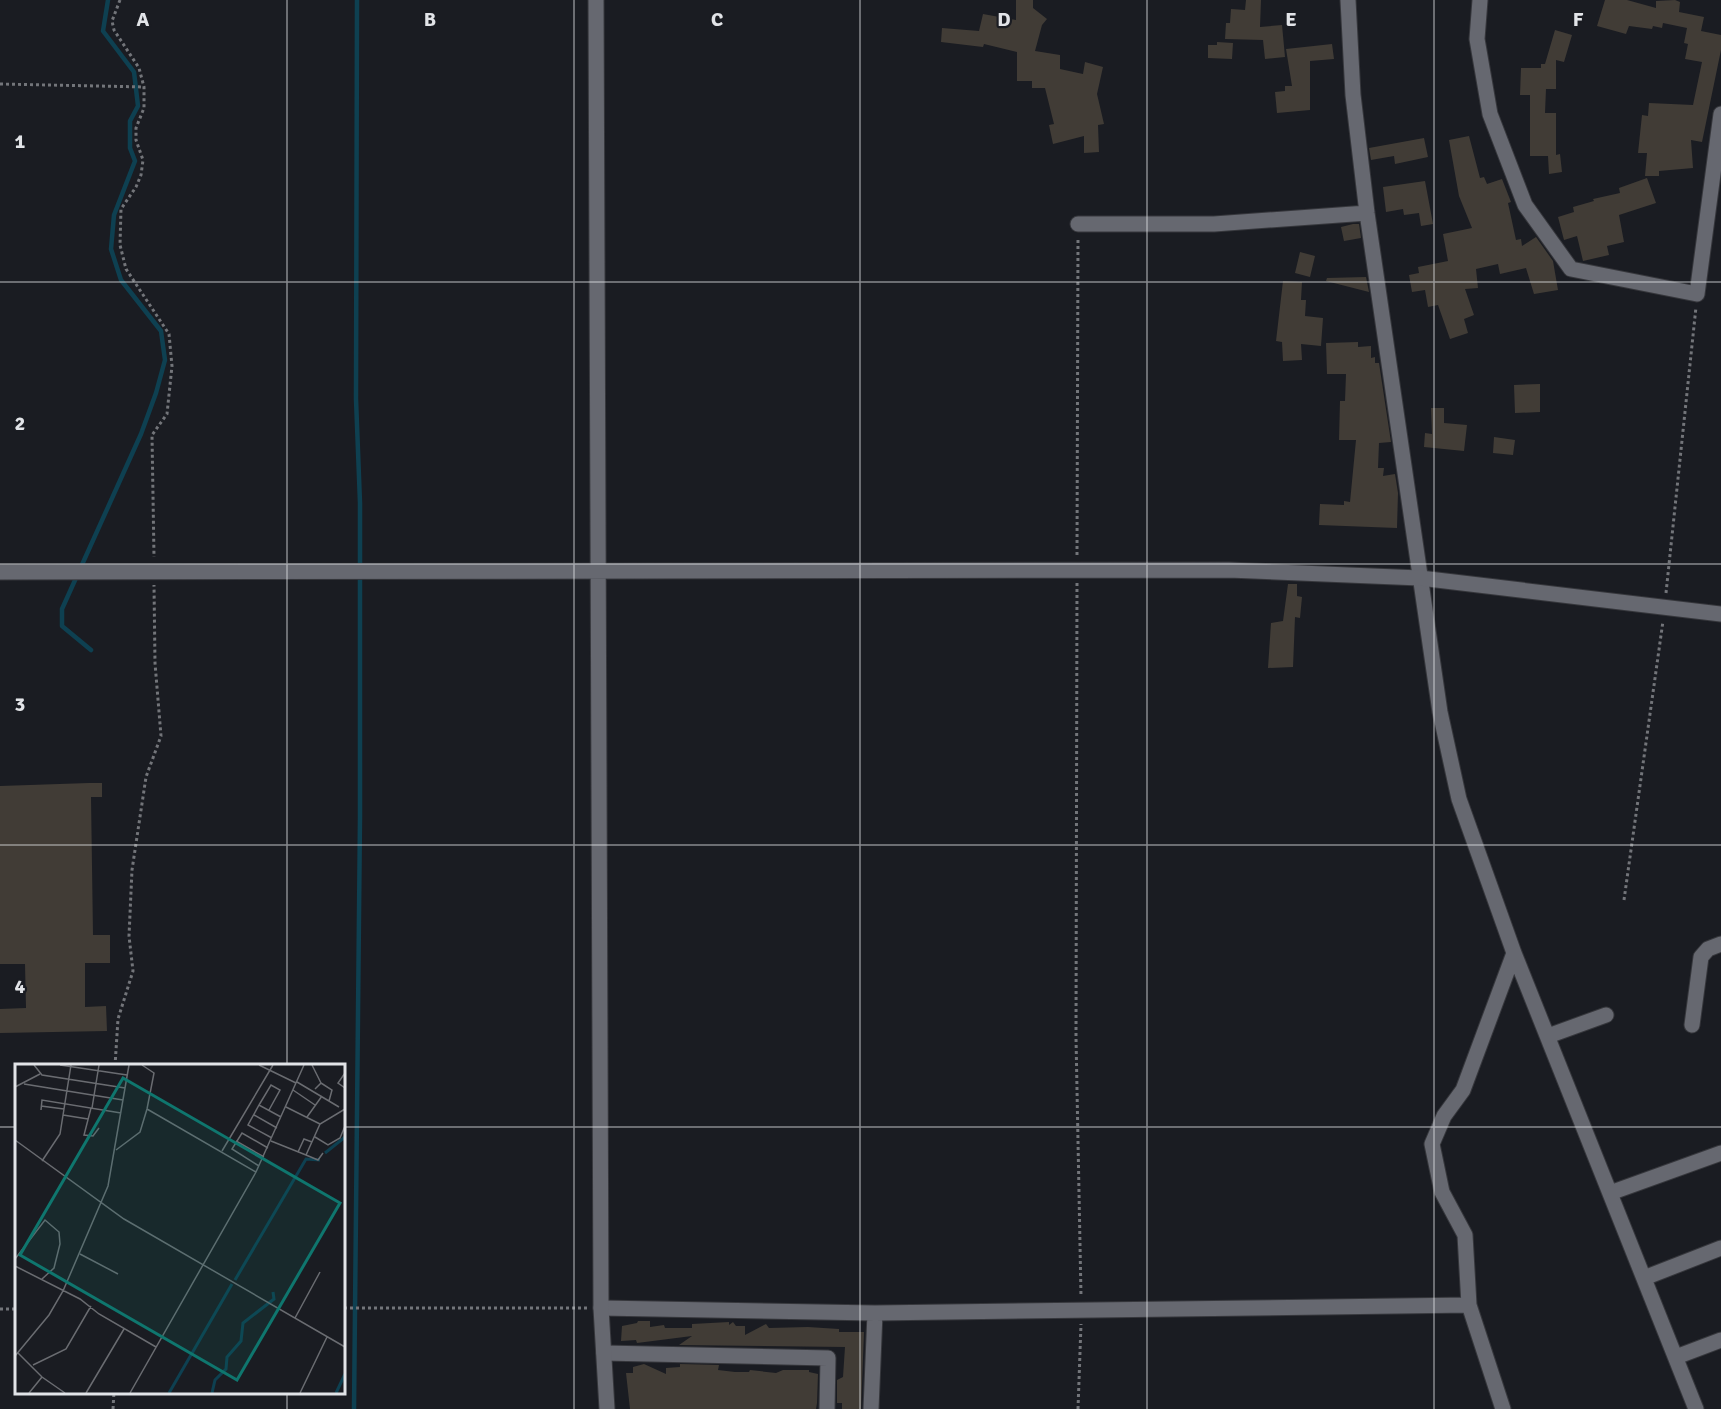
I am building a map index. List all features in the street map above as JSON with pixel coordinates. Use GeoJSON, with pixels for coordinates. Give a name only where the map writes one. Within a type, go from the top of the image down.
{"type":"FeatureCollection","features":[{"type":"Feature","properties":{"kind":"street"},"geometry":{"type":"LineString","coordinates":[[596,0],[601,1308],[607,1409]]}},
{"type":"Feature","properties":{"kind":"street"},"geometry":{"type":"LineString","coordinates":[[1348,0],[1353,95],[1367,213],[1440,712],[1459,799],[1514,952],[1696,1409]]}},
{"type":"Feature","properties":{"kind":"street"},"geometry":{"type":"LineString","coordinates":[[1480,0],[1477,39],[1490,114],[1525,205],[1571,269],[1698,294],[1721,114]]}},
{"type":"Feature","properties":{"kind":"street"},"geometry":{"type":"LineString","coordinates":[[1078,224],[1214,224],[1367,213]]}},
{"type":"Feature","properties":{"kind":"street"},"geometry":{"type":"LineString","coordinates":[[0,572],[1229,570],[1420,578],[1721,614]]}},
{"type":"Feature","properties":{"kind":"street"},"geometry":{"type":"LineString","coordinates":[[1692,1025],[1701,957],[1708,949],[1721,944]]}},
{"type":"Feature","properties":{"kind":"street"},"geometry":{"type":"LineString","coordinates":[[1503,1409],[1469,1305],[1465,1235],[1442,1192],[1432,1144],[1444,1116],[1463,1090],[1514,952]]}},
{"type":"Feature","properties":{"kind":"street"},"geometry":{"type":"LineString","coordinates":[[1548,1036],[1606,1016]]}},
{"type":"Feature","properties":{"kind":"street"},"geometry":{"type":"LineString","coordinates":[[1610,1193],[1721,1153]]}},
{"type":"Feature","properties":{"kind":"street"},"geometry":{"type":"LineString","coordinates":[[1644,1278],[1721,1248]]}},
{"type":"Feature","properties":{"kind":"street"},"geometry":{"type":"LineString","coordinates":[[601,1308],[875,1313],[1469,1305]]}},
{"type":"Feature","properties":{"kind":"street"},"geometry":{"type":"LineString","coordinates":[[871,1409],[875,1313]]}},
{"type":"Feature","properties":{"kind":"street"},"geometry":{"type":"LineString","coordinates":[[1676,1357],[1721,1340]]}},
{"type":"Feature","properties":{"kind":"street"},"geometry":{"type":"LineString","coordinates":[[604,1353],[828,1358],[827,1409]]}},
{"type":"Feature","properties":{"kind":"path"},"geometry":{"type":"LineString","coordinates":[[115,1064],[118,1019],[133,971],[129,936],[132,870],[146,777],[161,736],[155,663],[152,435],[167,414],[172,383],[169,334],[126,269],[120,227],[121,209],[141,175],[143,160],[136,140],[136,128],[144,108],[144,87],[139,68],[114,30],[112,21],[120,0]]}},
{"type":"Feature","properties":{"kind":"path"},"geometry":{"type":"LineString","coordinates":[[0,84],[144,87]]}},
{"type":"Feature","properties":{"kind":"path"},"geometry":{"type":"LineString","coordinates":[[1078,224],[1076,1037],[1082,1311],[1078,1409]]}},
{"type":"Feature","properties":{"kind":"path"},"geometry":{"type":"LineString","coordinates":[[1624,900],[1665,607],[1698,294]]}},
{"type":"Feature","properties":{"kind":"path"},"geometry":{"type":"LineString","coordinates":[[345,1308],[601,1308]]}},
{"type":"Feature","properties":{"kind":"path"},"geometry":{"type":"LineString","coordinates":[[113,1409],[114,1394]]}},
{"type":"Feature","properties":{"kind":"building"},"geometry":{"type":"Polygon","coordinates":[[[1016,0],[1033,0],[1033,8],[1047,19],[1042,25],[1035,51],[1060,55],[1060,69],[1083,74],[1085,62],[1103,67],[1097,94],[1104,124],[1098,125],[1099,152],[1084,153],[1084,136],[1053,144],[1049,125],[1054,124],[1045,88],[1032,88],[1032,81],[1017,81],[1017,52],[984,44],[983,47],[941,42],[942,28],[979,31],[983,14],[1016,20],[1016,0]]]}},
{"type":"Feature","properties":{"kind":"building"},"geometry":{"type":"Polygon","coordinates":[[[1246,0],[1261,0],[1260,27],[1282,25],[1285,57],[1265,59],[1263,40],[1225,39],[1226,23],[1230,23],[1231,9],[1245,10],[1246,0]]]}},
{"type":"Feature","properties":{"kind":"building"},"geometry":{"type":"Polygon","coordinates":[[[1605,0],[1627,0],[1656,8],[1656,1],[1675,0],[1680,2],[1679,12],[1704,17],[1701,31],[1721,35],[1721,50],[1702,142],[1691,140],[1693,168],[1659,171],[1659,176],[1645,176],[1647,153],[1638,153],[1642,115],[1648,116],[1649,103],[1693,105],[1702,62],[1685,59],[1688,44],[1684,43],[1687,28],[1663,23],[1662,28],[1653,26],[1652,29],[1629,26],[1626,34],[1597,26],[1605,0]]]}},
{"type":"Feature","properties":{"kind":"building"},"geometry":{"type":"Polygon","coordinates":[[[1555,30],[1572,35],[1564,62],[1556,60],[1556,89],[1546,89],[1545,113],[1556,113],[1556,155],[1560,154],[1562,172],[1549,174],[1548,156],[1530,156],[1530,95],[1520,95],[1521,68],[1541,68],[1541,64],[1545,64],[1555,30]]]}},
{"type":"Feature","properties":{"kind":"building"},"geometry":{"type":"Polygon","coordinates":[[[1217,42],[1233,43],[1232,59],[1208,58],[1208,45],[1217,45],[1217,42]]]}},
{"type":"Feature","properties":{"kind":"building"},"geometry":{"type":"Polygon","coordinates":[[[1332,44],[1334,59],[1310,61],[1310,110],[1277,113],[1275,92],[1285,91],[1285,86],[1292,86],[1286,49],[1332,44]]]}},
{"type":"Feature","properties":{"kind":"building"},"geometry":{"type":"Polygon","coordinates":[[[1469,136],[1480,178],[1484,177],[1487,184],[1502,179],[1511,202],[1508,203],[1516,240],[1521,239],[1522,246],[1536,237],[1553,261],[1558,290],[1534,294],[1526,268],[1500,274],[1498,264],[1476,269],[1478,288],[1465,289],[1474,315],[1464,319],[1468,333],[1450,339],[1438,305],[1428,307],[1425,290],[1412,292],[1409,275],[1419,273],[1418,267],[1448,261],[1443,234],[1472,228],[1459,196],[1449,140],[1469,136]]]}},
{"type":"Feature","properties":{"kind":"building"},"geometry":{"type":"Polygon","coordinates":[[[1424,138],[1428,157],[1395,164],[1394,156],[1371,160],[1369,148],[1424,138]]]}},
{"type":"Feature","properties":{"kind":"building"},"geometry":{"type":"Polygon","coordinates":[[[1647,178],[1656,203],[1619,215],[1624,242],[1607,246],[1609,255],[1583,261],[1577,236],[1564,240],[1558,217],[1574,212],[1573,207],[1594,201],[1593,199],[1620,193],[1619,188],[1647,178]]]}},
{"type":"Feature","properties":{"kind":"building"},"geometry":{"type":"Polygon","coordinates":[[[1425,181],[1433,224],[1421,226],[1419,213],[1404,215],[1403,209],[1386,212],[1383,187],[1425,181]]]}},
{"type":"Feature","properties":{"kind":"building"},"geometry":{"type":"Polygon","coordinates":[[[1359,224],[1361,238],[1344,241],[1341,227],[1359,224]]]}},
{"type":"Feature","properties":{"kind":"building"},"geometry":{"type":"Polygon","coordinates":[[[1300,252],[1315,256],[1310,277],[1295,273],[1300,252]]]}},
{"type":"Feature","properties":{"kind":"building"},"geometry":{"type":"Polygon","coordinates":[[[1366,277],[1369,292],[1326,281],[1327,278],[1366,277]]]}},
{"type":"Feature","properties":{"kind":"building"},"geometry":{"type":"Polygon","coordinates":[[[1283,281],[1302,282],[1301,300],[1306,300],[1305,316],[1323,318],[1321,346],[1301,344],[1302,360],[1283,361],[1282,342],[1276,341],[1283,281]]]}},
{"type":"Feature","properties":{"kind":"building"},"geometry":{"type":"Polygon","coordinates":[[[1358,342],[1358,347],[1371,346],[1371,358],[1375,357],[1375,363],[1379,363],[1391,442],[1379,443],[1378,468],[1384,468],[1383,476],[1395,474],[1398,493],[1397,528],[1319,525],[1320,504],[1344,505],[1344,501],[1350,502],[1356,440],[1339,440],[1340,401],[1345,401],[1346,374],[1327,374],[1326,343],[1358,342]]]}},
{"type":"Feature","properties":{"kind":"building"},"geometry":{"type":"Polygon","coordinates":[[[1540,384],[1540,412],[1515,413],[1514,385],[1540,384]]]}},
{"type":"Feature","properties":{"kind":"building"},"geometry":{"type":"Polygon","coordinates":[[[1431,408],[1444,408],[1444,423],[1467,425],[1464,451],[1424,447],[1425,433],[1432,434],[1431,408]]]}},
{"type":"Feature","properties":{"kind":"building"},"geometry":{"type":"Polygon","coordinates":[[[1494,437],[1515,440],[1513,455],[1493,453],[1494,437]]]}},
{"type":"Feature","properties":{"kind":"building"},"geometry":{"type":"Polygon","coordinates":[[[1288,584],[1297,584],[1297,596],[1302,597],[1300,618],[1295,617],[1293,667],[1268,668],[1271,623],[1283,621],[1288,584]]]}},
{"type":"Feature","properties":{"kind":"building"},"geometry":{"type":"Polygon","coordinates":[[[102,783],[102,797],[91,797],[93,935],[110,935],[110,963],[85,963],[85,1007],[106,1006],[107,1031],[0,1033],[0,1009],[26,1008],[25,964],[0,964],[0,786],[102,783]]]}},
{"type":"Feature","properties":{"kind":"building"},"geometry":{"type":"Polygon","coordinates":[[[638,1321],[650,1321],[650,1327],[664,1325],[665,1328],[692,1328],[692,1324],[729,1322],[729,1325],[733,1322],[736,1326],[745,1326],[745,1335],[766,1324],[769,1328],[808,1327],[839,1329],[839,1332],[864,1332],[861,1409],[842,1409],[842,1403],[837,1403],[837,1380],[843,1377],[845,1347],[679,1345],[692,1336],[637,1343],[636,1340],[621,1341],[622,1326],[638,1321]]]}},
{"type":"Feature","properties":{"kind":"building"},"geometry":{"type":"Polygon","coordinates":[[[644,1364],[666,1374],[666,1368],[680,1367],[680,1364],[719,1365],[718,1370],[735,1372],[749,1372],[750,1370],[776,1373],[783,1370],[809,1370],[809,1372],[818,1374],[816,1409],[630,1409],[626,1373],[633,1373],[633,1367],[644,1364]]]}},
{"type":"Feature","properties":{"kind":"waterway"},"geometry":{"type":"LineString","coordinates":[[91,650],[62,626],[62,609],[141,434],[165,360],[161,331],[121,280],[111,249],[114,215],[135,161],[130,148],[130,121],[138,106],[134,72],[103,31],[108,0]]}},
{"type":"Feature","properties":{"kind":"waterway"},"geometry":{"type":"LineString","coordinates":[[354,1409],[360,817],[360,503],[356,399],[357,0]]}}]}
